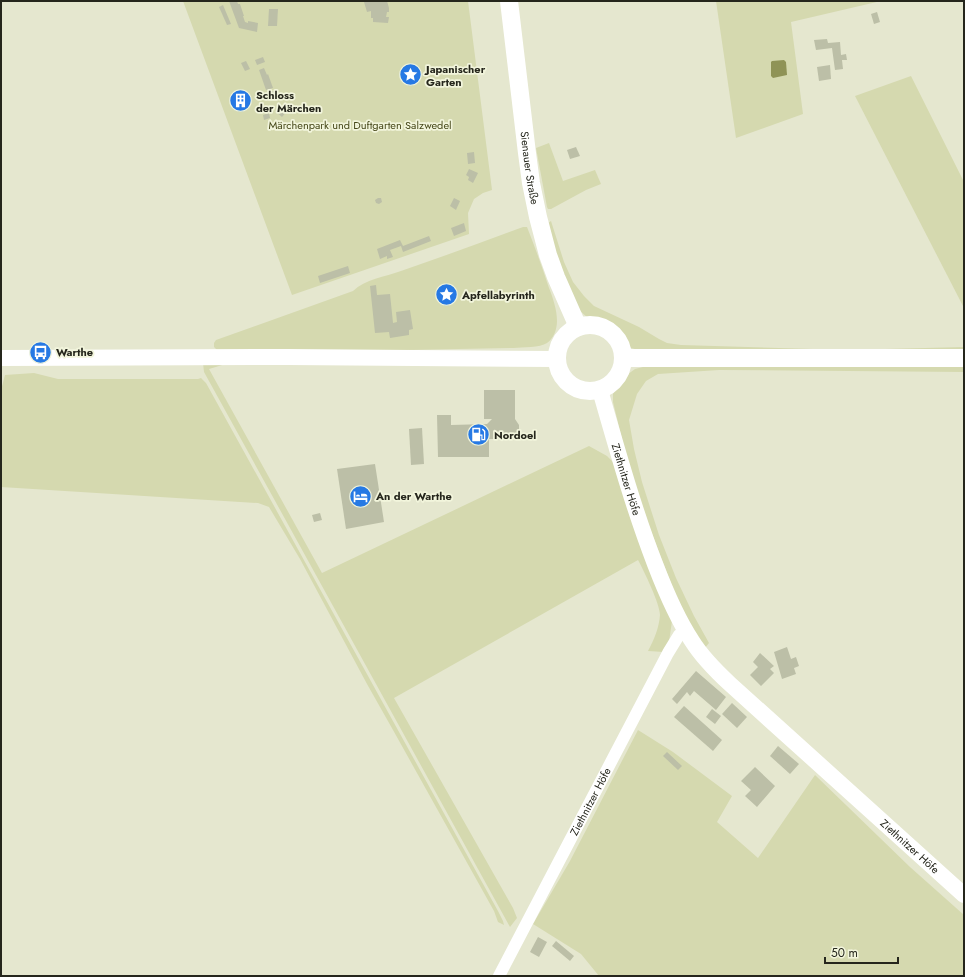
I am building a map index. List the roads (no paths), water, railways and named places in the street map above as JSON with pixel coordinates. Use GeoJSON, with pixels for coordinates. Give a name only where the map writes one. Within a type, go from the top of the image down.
{"type":"FeatureCollection","features":[{"type":"Feature","properties":{"kind":"main road","name":"Sienauer Straße"},"geometry":{"type":"LineString","coordinates":[[509,1],[531,183],[538,217],[548,255],[556,277],[578,327]]}},
{"type":"Feature","properties":{"kind":"main road"},"geometry":{"type":"LineString","coordinates":[[596,325],[612,333],[618,340],[624,358],[618,378],[610,385],[600,390],[590,392],[580,390],[563,378],[558,369],[557,358],[558,349],[562,340],[569,332],[578,327],[596,325]]}},
{"type":"Feature","properties":{"kind":"main road"},"geometry":{"type":"LineString","coordinates":[[1,358],[557,358]]}},
{"type":"Feature","properties":{"kind":"main road"},"geometry":{"type":"LineString","coordinates":[[624,358],[964,358]]}},
{"type":"Feature","properties":{"kind":"main road","name":"Ziethnitzer Höfe"},"geometry":{"type":"LineString","coordinates":[[600,390],[628,488],[644,534],[666,591],[685,631],[700,653],[718,673],[964,895]]}},
{"type":"Feature","properties":{"kind":"street","name":"Ziethnitzer Höfe"},"geometry":{"type":"LineString","coordinates":[[499,976],[668,653],[679,635],[685,631]]}},
{"type":"Feature","properties":{"kind":"place","name":"Japanischer Garten"},"geometry":{"type":"Point","coordinates":[410,75]}},
{"type":"Feature","properties":{"kind":"place","name":"Schloss der Märchen"},"geometry":{"type":"Point","coordinates":[240,101]}},
{"type":"Feature","properties":{"kind":"place","name":"Apfellabyrinth"},"geometry":{"type":"Point","coordinates":[446,295]}},
{"type":"Feature","properties":{"kind":"place","name":"Warthe"},"geometry":{"type":"Point","coordinates":[40,352]}},
{"type":"Feature","properties":{"kind":"place","name":"Nordoel"},"geometry":{"type":"Point","coordinates":[479,435]}},
{"type":"Feature","properties":{"kind":"place","name":"An der Warthe"},"geometry":{"type":"Point","coordinates":[360,496]}},
{"type":"Feature","properties":{"kind":"park label","name":"Märchenpark und Duftgarten Salzwedel"},"geometry":{"type":"Point","coordinates":[360,125]}}]}
